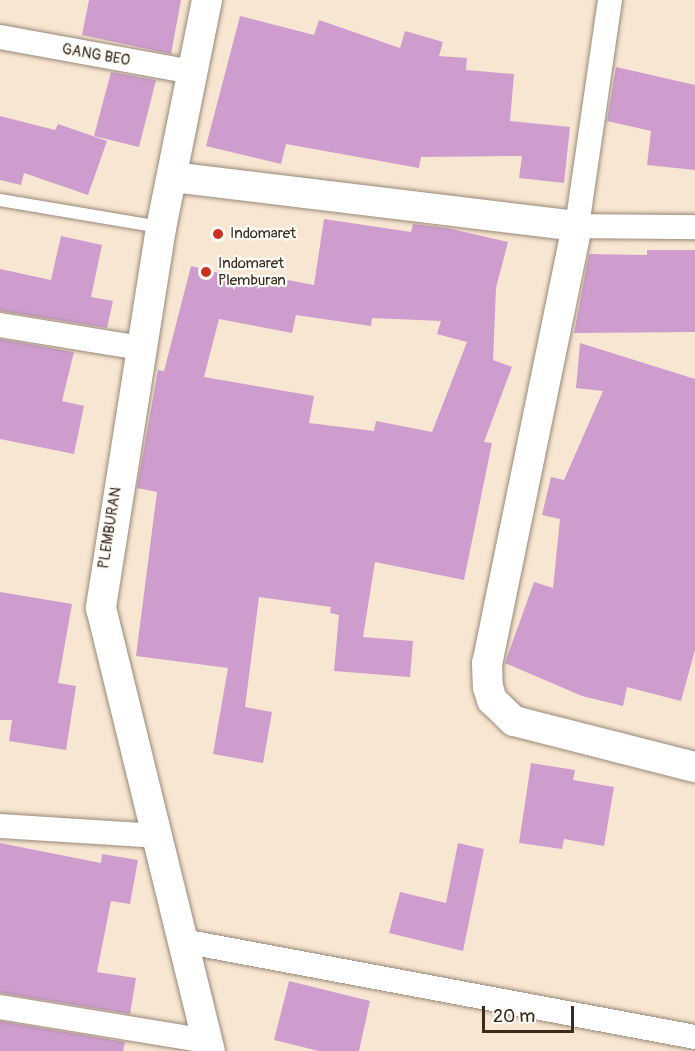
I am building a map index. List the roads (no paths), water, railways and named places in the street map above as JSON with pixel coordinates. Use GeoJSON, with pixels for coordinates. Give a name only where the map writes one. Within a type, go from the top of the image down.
{"type":"FeatureCollection","features":[{"type":"Feature","properties":{"kind":"street","name":"PLEMBURAN"},"geometry":{"type":"LineString","coordinates":[[207,0],[161,228],[140,348],[101,608],[209,1046]]}},
{"type":"Feature","properties":{"kind":"street"},"geometry":{"type":"LineString","coordinates":[[610,0],[577,226],[487,663],[488,687],[492,700],[513,721],[695,766]]}},
{"type":"Feature","properties":{"kind":"street","name":"GANG BEO"},"geometry":{"type":"LineString","coordinates":[[0,37],[193,72]]}},
{"type":"Feature","properties":{"kind":"street"},"geometry":{"type":"LineString","coordinates":[[172,177],[577,226],[695,226]]}},
{"type":"Feature","properties":{"kind":"street"},"geometry":{"type":"LineString","coordinates":[[0,325],[140,348]]}},
{"type":"Feature","properties":{"kind":"street"},"geometry":{"type":"LineString","coordinates":[[0,826],[157,836]]}},
{"type":"Feature","properties":{"kind":"street"},"geometry":{"type":"LineString","coordinates":[[183,941],[695,1037]]}},
{"type":"Feature","properties":{"kind":"street"},"geometry":{"type":"LineString","coordinates":[[0,1007],[209,1046]]}},
{"type":"Feature","properties":{"kind":"lane"},"geometry":{"type":"LineString","coordinates":[[0,200],[161,228]]}},
{"type":"Feature","properties":{"kind":"place","name":"Indomaret"},"geometry":{"type":"Point","coordinates":[218,234]}},
{"type":"Feature","properties":{"kind":"place","name":"Indomaret Plemburan"},"geometry":{"type":"Point","coordinates":[206,272]}}]}
